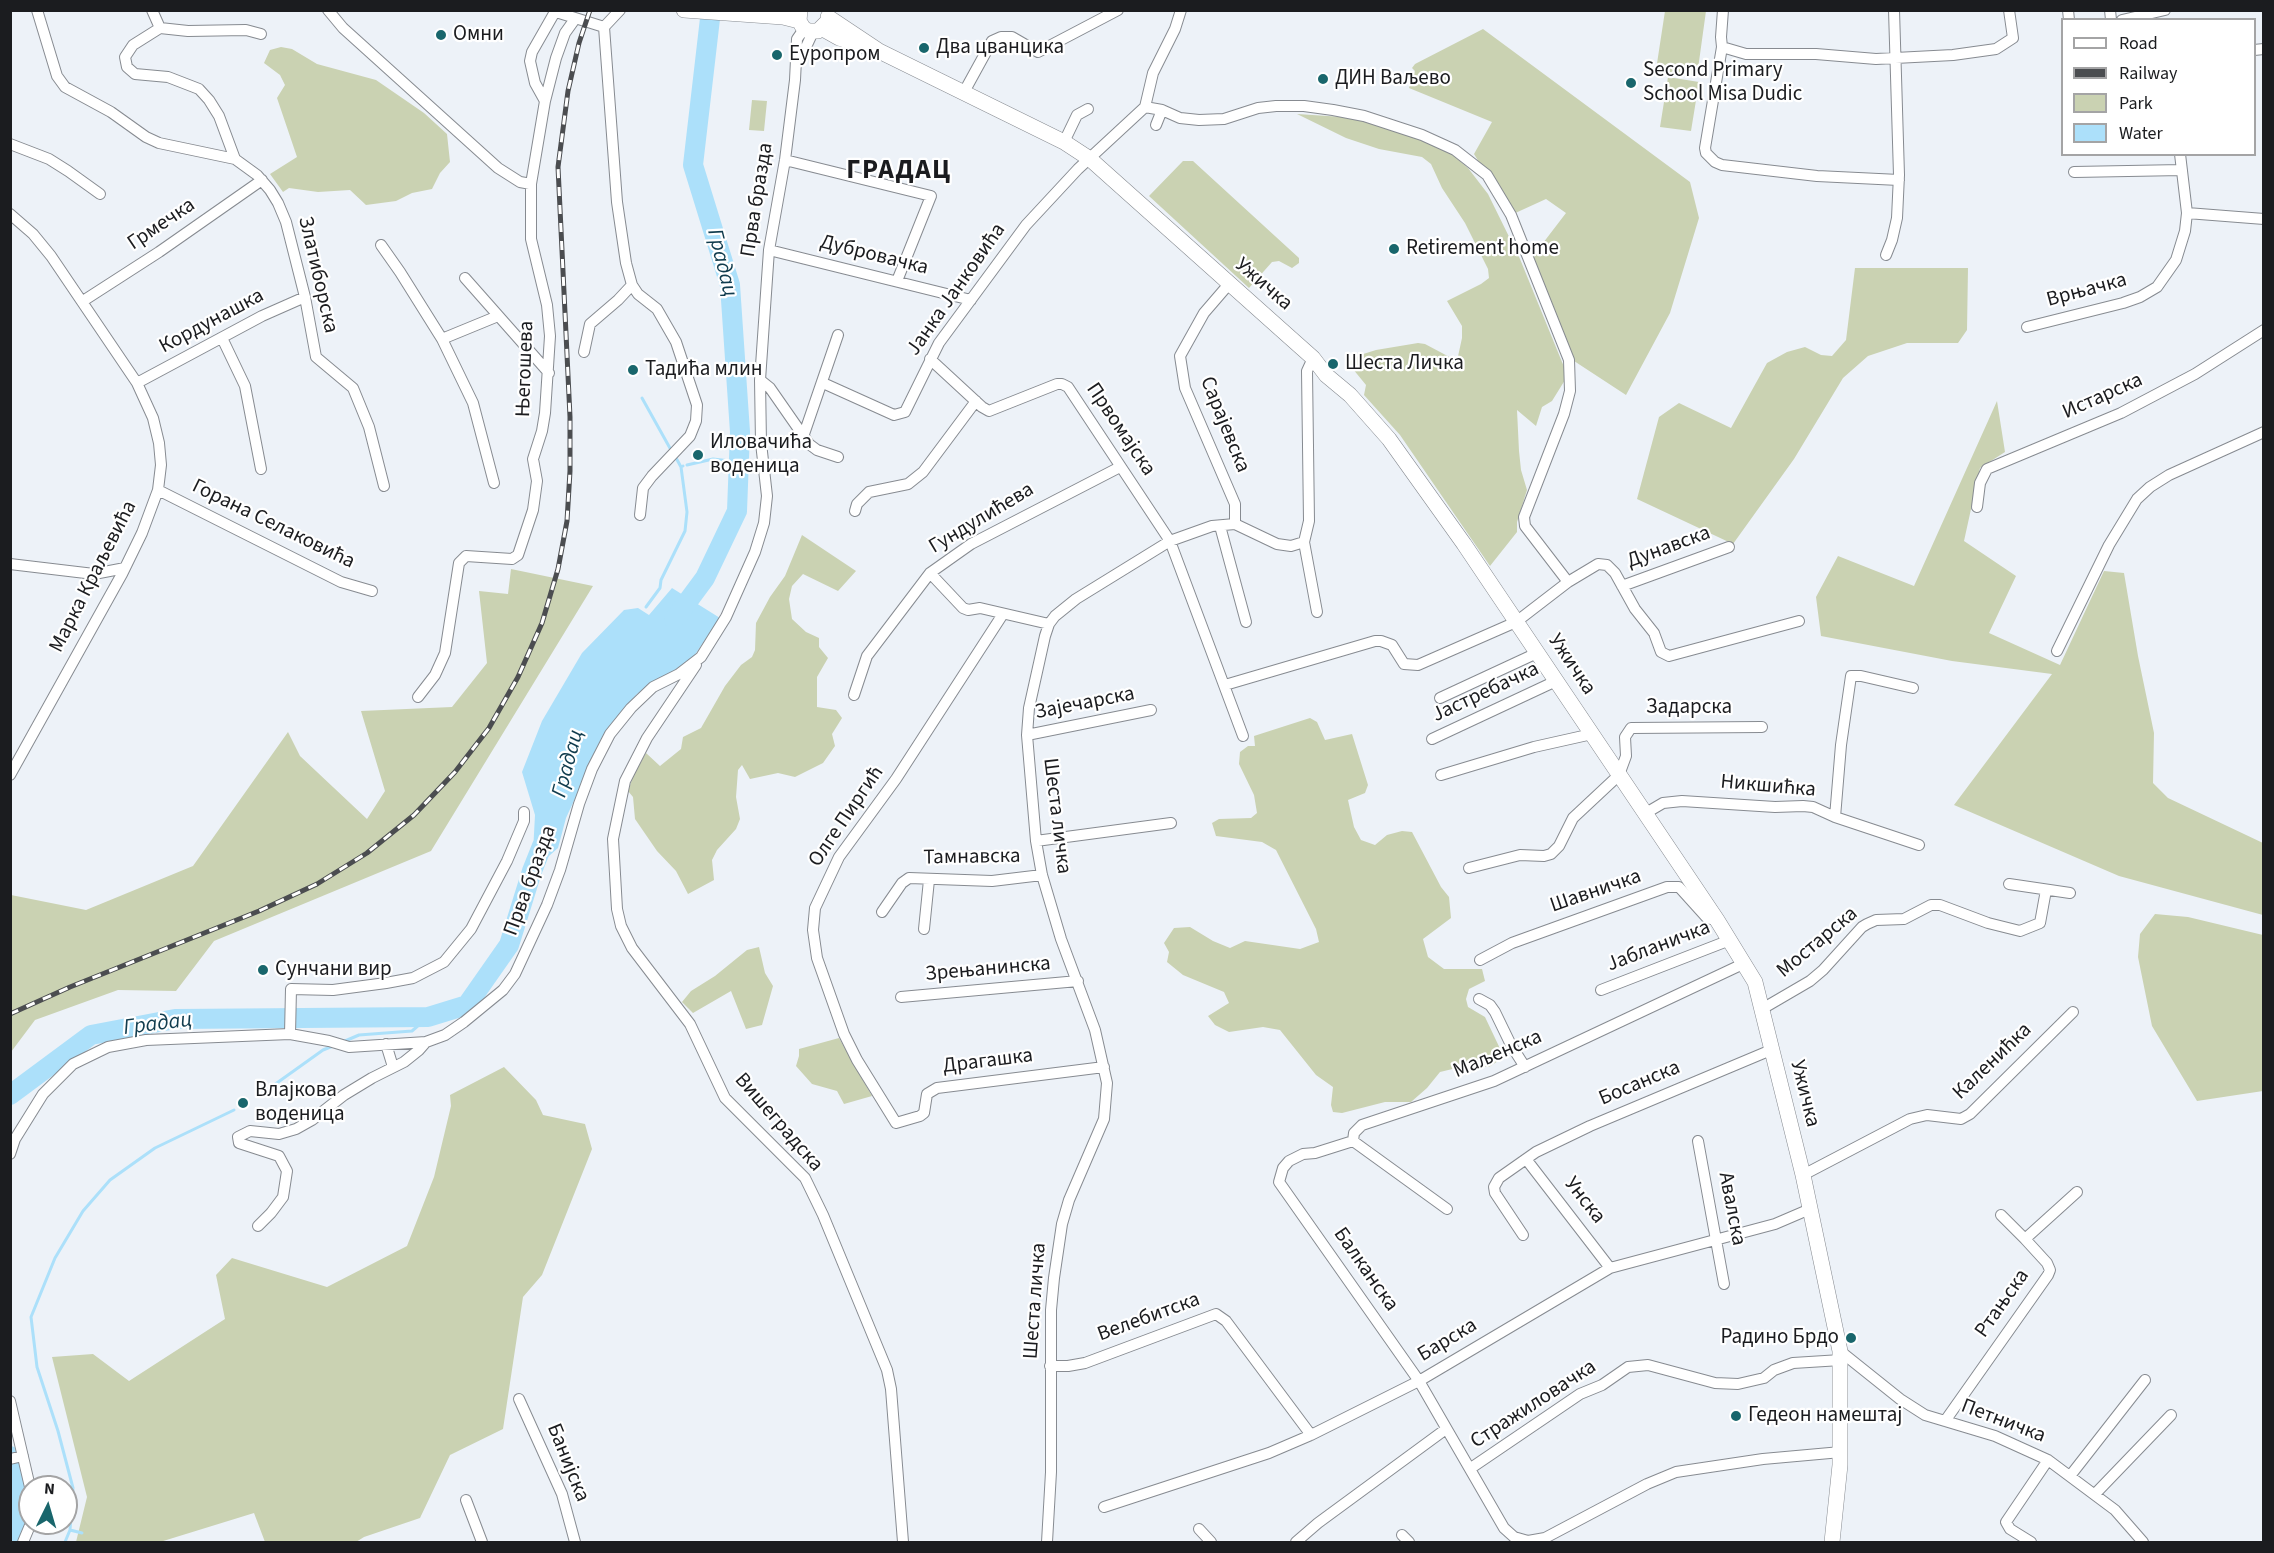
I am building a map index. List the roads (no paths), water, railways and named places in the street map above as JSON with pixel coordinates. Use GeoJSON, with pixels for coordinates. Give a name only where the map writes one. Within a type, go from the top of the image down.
{"type":"FeatureCollection","features":[{"type":"Feature","properties":{"kind":"main road","name":"Ужичка"},"geometry":{"type":"LineString","coordinates":[[684,10],[818,19],[839,38],[879,51],[1064,142],[1090,159],[1313,358],[1326,375],[1350,395],[1389,439],[1646,813],[1745,963],[1755,982],[1803,1175],[1840,1356],[1841,1452],[1839,1492],[1832,1542]]}},
{"type":"Feature","properties":{"kind":"street","name":"Златиборска"},"geometry":{"type":"LineString","coordinates":[[37,10],[57,76],[65,87],[111,112],[146,137],[159,143],[235,159],[262,180],[278,203],[286,222],[305,297],[316,357],[353,388],[369,428],[384,486]]}},
{"type":"Feature","properties":{"kind":"street"},"geometry":{"type":"LineString","coordinates":[[152,10],[160,28]]}},
{"type":"Feature","properties":{"kind":"street"},"geometry":{"type":"LineString","coordinates":[[328,10],[343,28],[498,168],[520,182],[531,184]]}},
{"type":"Feature","properties":{"kind":"street"},"geometry":{"type":"LineString","coordinates":[[620,10],[604,27],[617,202],[624,252],[632,285],[638,294],[657,309],[676,342],[697,405],[696,421],[690,436],[643,488],[640,515]]}},
{"type":"Feature","properties":{"kind":"street"},"geometry":{"type":"LineString","coordinates":[[964,92],[992,41],[1001,37],[1012,37],[1038,52],[1118,10]]}},
{"type":"Feature","properties":{"kind":"street"},"geometry":{"type":"LineString","coordinates":[[1181,10],[1175,28],[1153,73],[1145,107],[1162,110],[1180,118],[1199,120],[1224,118],[1258,108],[1276,106],[1331,109],[1364,116],[1404,129],[1455,150],[1487,175],[1511,215],[1569,360],[1570,391],[1564,414],[1524,517],[1526,526],[1568,582]]}},
{"type":"Feature","properties":{"kind":"street"},"geometry":{"type":"LineString","coordinates":[[1723,10],[1720,37],[1722,47],[1705,148],[1706,153],[1715,162],[1722,165],[1817,176],[1899,180]]}},
{"type":"Feature","properties":{"kind":"street"},"geometry":{"type":"LineString","coordinates":[[1886,255],[1897,218],[1899,180],[1894,10]]}},
{"type":"Feature","properties":{"kind":"street"},"geometry":{"type":"LineString","coordinates":[[1722,47],[1746,54],[1816,54],[1876,59],[1953,55],[1996,49],[2013,38],[2009,10]]}},
{"type":"Feature","properties":{"kind":"street"},"geometry":{"type":"LineString","coordinates":[[2130,18],[2164,10]]}},
{"type":"Feature","properties":{"kind":"street"},"geometry":{"type":"LineString","coordinates":[[545,101],[536,83],[530,61],[532,52],[556,11],[604,27]]}},
{"type":"Feature","properties":{"kind":"street","name":"Његошева"},"geometry":{"type":"LineString","coordinates":[[418,697],[435,675],[445,653],[459,564],[465,556],[512,560],[518,555],[527,534],[533,510],[537,481],[533,459],[544,422],[550,336],[547,305],[531,239],[531,184],[545,101],[556,58],[565,33],[575,19]]}},
{"type":"Feature","properties":{"kind":"street","name":"Прва бразда"},"geometry":{"type":"LineString","coordinates":[[10,1154],[15,1139],[43,1094],[74,1064],[108,1047],[146,1040],[290,1030],[344,1046],[426,1042],[445,1035],[464,1022],[503,990],[515,974],[547,904],[560,870],[579,804],[592,769],[610,734],[631,708],[653,687],[679,674],[701,657],[726,617],[755,552],[764,523],[767,496],[761,443],[760,380],[769,250],[785,160],[796,68],[797,39],[818,19]]}},
{"type":"Feature","properties":{"kind":"street"},"geometry":{"type":"LineString","coordinates":[[235,159],[219,116],[199,88],[168,77],[135,74],[127,67],[125,57],[133,45],[160,28],[188,31],[246,30],[261,34]]}},
{"type":"Feature","properties":{"kind":"street","name":"Јанка Јанковића"},"geometry":{"type":"LineString","coordinates":[[823,383],[894,416],[905,412],[939,344],[1026,225],[1078,169],[1145,107]]}},
{"type":"Feature","properties":{"kind":"street"},"geometry":{"type":"LineString","coordinates":[[1064,142],[1077,115],[1088,109]]}},
{"type":"Feature","properties":{"kind":"street"},"geometry":{"type":"LineString","coordinates":[[1156,125],[1162,110]]}},
{"type":"Feature","properties":{"kind":"street"},"geometry":{"type":"LineString","coordinates":[[10,144],[49,159],[100,194]]}},
{"type":"Feature","properties":{"kind":"street","name":"Врњачка"},"geometry":{"type":"LineString","coordinates":[[2027,327],[2105,309],[2149,292],[2169,272],[2182,248],[2187,213],[2180,156]]}},
{"type":"Feature","properties":{"kind":"street"},"geometry":{"type":"LineString","coordinates":[[785,160],[930,196],[897,281]]}},
{"type":"Feature","properties":{"kind":"street"},"geometry":{"type":"LineString","coordinates":[[2074,172],[2182,170]]}},
{"type":"Feature","properties":{"kind":"street","name":"Грмечка"},"geometry":{"type":"LineString","coordinates":[[82,301],[159,252],[262,180]]}},
{"type":"Feature","properties":{"kind":"street"},"geometry":{"type":"LineString","coordinates":[[2187,213],[2264,219]]}},
{"type":"Feature","properties":{"kind":"street","name":"Марка Краљевића"},"geometry":{"type":"LineString","coordinates":[[10,214],[42,245],[137,383],[153,418],[161,465],[158,490],[142,533],[125,568],[10,775]]}},
{"type":"Feature","properties":{"kind":"street"},"geometry":{"type":"LineString","coordinates":[[381,245],[442,339],[473,403],[494,483]]}},
{"type":"Feature","properties":{"kind":"street","name":"Дубровачка"},"geometry":{"type":"LineString","coordinates":[[769,250],[971,300]]}},
{"type":"Feature","properties":{"kind":"street"},"geometry":{"type":"LineString","coordinates":[[465,278],[549,372]]}},
{"type":"Feature","properties":{"kind":"street","name":"Сарајевска"},"geometry":{"type":"LineString","coordinates":[[1229,284],[1204,313],[1179,356],[1185,388],[1235,504],[1235,524]]}},
{"type":"Feature","properties":{"kind":"street"},"geometry":{"type":"LineString","coordinates":[[584,352],[590,324],[632,285]]}},
{"type":"Feature","properties":{"kind":"street","name":"Кордунашка"},"geometry":{"type":"LineString","coordinates":[[137,383],[262,316],[305,297]]}},
{"type":"Feature","properties":{"kind":"street"},"geometry":{"type":"LineString","coordinates":[[442,339],[498,316]]}},
{"type":"Feature","properties":{"kind":"street","name":"Истарска"},"geometry":{"type":"LineString","coordinates":[[1977,507],[1980,483],[1987,469],[2121,413],[2195,374],[2264,330]]}},
{"type":"Feature","properties":{"kind":"street"},"geometry":{"type":"LineString","coordinates":[[803,437],[838,335]]}},
{"type":"Feature","properties":{"kind":"street"},"geometry":{"type":"LineString","coordinates":[[222,338],[245,386],[261,469]]}},
{"type":"Feature","properties":{"kind":"street"},"geometry":{"type":"LineString","coordinates":[[1313,358],[1307,371],[1310,521],[1304,542],[1317,612]]}},
{"type":"Feature","properties":{"kind":"street","name":"Првомајска"},"geometry":{"type":"LineString","coordinates":[[930,359],[989,411],[1062,384],[1068,387],[1170,541],[1243,736]]}},
{"type":"Feature","properties":{"kind":"street"},"geometry":{"type":"LineString","coordinates":[[760,380],[770,388],[803,437],[817,450],[838,457]]}},
{"type":"Feature","properties":{"kind":"street"},"geometry":{"type":"LineString","coordinates":[[855,511],[856,504],[869,492],[908,484],[923,472],[976,401]]}},
{"type":"Feature","properties":{"kind":"street"},"geometry":{"type":"LineString","coordinates":[[2057,651],[2109,545],[2137,499],[2169,475],[2264,432]]}},
{"type":"Feature","properties":{"kind":"street","name":"Гундулићева"},"geometry":{"type":"LineString","coordinates":[[854,695],[867,656],[930,573],[971,544],[1120,467]]}},
{"type":"Feature","properties":{"kind":"street","name":"Горана Селаковића"},"geometry":{"type":"LineString","coordinates":[[158,490],[341,582],[372,591]]}},
{"type":"Feature","properties":{"kind":"street"},"geometry":{"type":"LineString","coordinates":[[930,573],[958,606],[968,610],[980,608],[1049,624],[1076,599],[1170,541],[1206,528],[1235,524],[1277,544],[1291,546],[1304,542]]}},
{"type":"Feature","properties":{"kind":"street"},"geometry":{"type":"LineString","coordinates":[[1220,526],[1246,622]]}},
{"type":"Feature","properties":{"kind":"street","name":"Дунавска"},"geometry":{"type":"LineString","coordinates":[[1622,586],[1729,547]]}},
{"type":"Feature","properties":{"kind":"street"},"geometry":{"type":"LineString","coordinates":[[10,564],[94,574],[125,568]]}},
{"type":"Feature","properties":{"kind":"street"},"geometry":{"type":"LineString","coordinates":[[1225,685],[1382,641],[1392,645],[1404,664],[1418,665],[1516,622],[1568,582],[1594,566],[1603,564],[1615,573],[1635,609],[1654,633],[1661,652],[1669,656],[1800,621]]}},
{"type":"Feature","properties":{"kind":"street","name":"Олге Пиргић"},"geometry":{"type":"LineString","coordinates":[[896,1123],[857,1060],[844,1034],[817,958],[813,930],[815,908],[839,857],[896,779],[1003,614]]}},
{"type":"Feature","properties":{"kind":"street","name":"Шеста личка"},"geometry":{"type":"LineString","coordinates":[[1047,1542],[1051,1472],[1051,1310],[1062,1224],[1069,1200],[1104,1119],[1107,1090],[1104,1067],[1078,981],[1061,939],[1042,875],[1036,841],[1027,735],[1029,708],[1049,624]]}},
{"type":"Feature","properties":{"kind":"street"},"geometry":{"type":"LineString","coordinates":[[1440,698],[1537,653]]}},
{"type":"Feature","properties":{"kind":"street","name":"Вишеградска"},"geometry":{"type":"LineString","coordinates":[[701,657],[676,698],[647,738],[624,781],[612,838],[617,909],[621,926],[632,948],[690,1024],[725,1098],[805,1178],[823,1215],[887,1370],[891,1389],[903,1542]]}},
{"type":"Feature","properties":{"kind":"street"},"geometry":{"type":"LineString","coordinates":[[1835,817],[1841,745],[1851,676],[1861,676],[1913,688]]}},
{"type":"Feature","properties":{"kind":"street","name":"Јастребачка"},"geometry":{"type":"LineString","coordinates":[[1432,739],[1556,681]]}},
{"type":"Feature","properties":{"kind":"street","name":"Зајечарска"},"geometry":{"type":"LineString","coordinates":[[1027,735],[1151,710]]}},
{"type":"Feature","properties":{"kind":"street","name":"Задарска"},"geometry":{"type":"LineString","coordinates":[[1619,775],[1626,756],[1625,737],[1631,728],[1762,727]]}},
{"type":"Feature","properties":{"kind":"street"},"geometry":{"type":"LineString","coordinates":[[1442,775],[1534,747],[1592,734]]}},
{"type":"Feature","properties":{"kind":"street"},"geometry":{"type":"LineString","coordinates":[[1469,868],[1520,855],[1551,854],[1559,846],[1573,818],[1619,775]]}},
{"type":"Feature","properties":{"kind":"street","name":"Никшићка"},"geometry":{"type":"LineString","coordinates":[[1646,813],[1662,803],[1682,801],[1813,807],[1919,846]]}},
{"type":"Feature","properties":{"kind":"street"},"geometry":{"type":"LineString","coordinates":[[290,1030],[291,989],[361,988],[413,978],[444,962],[471,929],[507,861],[524,821],[524,812]]}},
{"type":"Feature","properties":{"kind":"street"},"geometry":{"type":"LineString","coordinates":[[1036,841],[1171,823]]}},
{"type":"Feature","properties":{"kind":"street","name":"Тамнавска"},"geometry":{"type":"LineString","coordinates":[[882,912],[905,880],[909,878],[992,881],[1042,875]]}},
{"type":"Feature","properties":{"kind":"street"},"geometry":{"type":"LineString","coordinates":[[924,928],[929,880]]}},
{"type":"Feature","properties":{"kind":"street"},"geometry":{"type":"LineString","coordinates":[[2009,884],[2070,893]]}},
{"type":"Feature","properties":{"kind":"street","name":"Шавничка"},"geometry":{"type":"LineString","coordinates":[[1480,960],[1512,943],[1668,887],[1678,887],[1707,918],[1717,920]]}},
{"type":"Feature","properties":{"kind":"street","name":"Мостарска"},"geometry":{"type":"LineString","coordinates":[[1762,1010],[1810,981],[1867,924],[1889,919],[1904,919],[1932,905],[1940,905],[1988,923],[2020,931],[2040,923],[2046,890]]}},
{"type":"Feature","properties":{"kind":"street","name":"Јабланичка"},"geometry":{"type":"LineString","coordinates":[[1601,990],[1730,940]]}},
{"type":"Feature","properties":{"kind":"street","name":"Маљенска"},"geometry":{"type":"LineString","coordinates":[[1278,1182],[1283,1168],[1289,1161],[1303,1154],[1315,1153],[1353,1141],[1354,1133],[1362,1125],[1475,1088],[1525,1067],[1745,963]]}},
{"type":"Feature","properties":{"kind":"street","name":"Зрењанинска"},"geometry":{"type":"LineString","coordinates":[[901,997],[1078,981]]}},
{"type":"Feature","properties":{"kind":"street"},"geometry":{"type":"LineString","coordinates":[[1479,999],[1490,1005],[1495,1012],[1525,1067]]}},
{"type":"Feature","properties":{"kind":"street","name":"Каленићка"},"geometry":{"type":"LineString","coordinates":[[1803,1175],[1910,1119],[1927,1115],[1961,1119],[1970,1114],[2073,1012]]}},
{"type":"Feature","properties":{"kind":"street"},"geometry":{"type":"LineString","coordinates":[[258,1226],[283,1197],[286,1171],[279,1156],[239,1143],[238,1137],[250,1131],[279,1134],[296,1129],[312,1120],[344,1095],[419,1050],[426,1042]]}},
{"type":"Feature","properties":{"kind":"street"},"geometry":{"type":"LineString","coordinates":[[386,1044],[393,1067]]}},
{"type":"Feature","properties":{"kind":"street","name":"Босанска"},"geometry":{"type":"LineString","coordinates":[[1522,1235],[1496,1193],[1494,1187],[1499,1178],[1526,1159],[1590,1126],[1771,1050]]}},
{"type":"Feature","properties":{"kind":"street","name":"Драгашка"},"geometry":{"type":"LineString","coordinates":[[896,1123],[924,1113],[927,1094],[937,1088],[1104,1067]]}},
{"type":"Feature","properties":{"kind":"street"},"geometry":{"type":"LineString","coordinates":[[1353,1141],[1447,1209]]}},
{"type":"Feature","properties":{"kind":"street","name":"Авалска"},"geometry":{"type":"LineString","coordinates":[[1698,1141],[1724,1284]]}},
{"type":"Feature","properties":{"kind":"street","name":"Унска"},"geometry":{"type":"LineString","coordinates":[[1526,1159],[1610,1268]]}},
{"type":"Feature","properties":{"kind":"street","name":"Балканска"},"geometry":{"type":"LineString","coordinates":[[1278,1182],[1419,1381],[1446,1429]]}},
{"type":"Feature","properties":{"kind":"street","name":"Ртањска"},"geometry":{"type":"LineString","coordinates":[[1945,1421],[2048,1275],[2048,1263],[2025,1239],[2077,1192]]}},
{"type":"Feature","properties":{"kind":"street","name":"Барска"},"geometry":{"type":"LineString","coordinates":[[1104,1507],[1269,1453],[1311,1436],[1419,1381],[1610,1268],[1775,1224],[1810,1209]]}},
{"type":"Feature","properties":{"kind":"street"},"geometry":{"type":"LineString","coordinates":[[2001,1215],[2025,1239]]}},
{"type":"Feature","properties":{"kind":"street","name":"Велебитска"},"geometry":{"type":"LineString","coordinates":[[1050,1366],[1084,1363],[1216,1314],[1226,1321],[1311,1436]]}},
{"type":"Feature","properties":{"kind":"street","name":"Петничка"},"geometry":{"type":"LineString","coordinates":[[1840,1356],[1925,1415],[1995,1436],[2048,1460],[2115,1510],[2144,1542]]}},
{"type":"Feature","properties":{"kind":"street","name":"Стражиловачка"},"geometry":{"type":"LineString","coordinates":[[1296,1542],[1318,1523],[1446,1429],[1471,1468],[1580,1394],[1602,1385],[1628,1367],[1648,1365],[1715,1383],[1738,1383],[1764,1378],[1774,1370],[1793,1363],[1840,1356]]}},
{"type":"Feature","properties":{"kind":"street"},"geometry":{"type":"LineString","coordinates":[[2070,1476],[2145,1380]]}},
{"type":"Feature","properties":{"kind":"street","name":"Банијска"},"geometry":{"type":"LineString","coordinates":[[519,1400],[562,1494],[575,1542]]}},
{"type":"Feature","properties":{"kind":"street"},"geometry":{"type":"LineString","coordinates":[[10,1401],[27,1475]]}},
{"type":"Feature","properties":{"kind":"street"},"geometry":{"type":"LineString","coordinates":[[2095,1494],[2171,1415]]}},
{"type":"Feature","properties":{"kind":"street"},"geometry":{"type":"LineString","coordinates":[[1471,1468],[1504,1528],[1514,1537],[1528,1542],[1545,1538],[1647,1484],[1676,1473],[1764,1459],[1841,1452]]}},
{"type":"Feature","properties":{"kind":"street"},"geometry":{"type":"LineString","coordinates":[[10,1459],[23,1456]]}},
{"type":"Feature","properties":{"kind":"street"},"geometry":{"type":"LineString","coordinates":[[2031,1542],[2010,1529],[2006,1522],[2048,1460]]}},
{"type":"Feature","properties":{"kind":"street"},"geometry":{"type":"LineString","coordinates":[[466,1500],[482,1542]]}},
{"type":"Feature","properties":{"kind":"street"},"geometry":{"type":"LineString","coordinates":[[1199,1529],[1211,1542]]}},
{"type":"Feature","properties":{"kind":"water"},"geometry":{"type":"Polygon","coordinates":[[[672,588],[720,618],[692,659],[637,694],[607,729],[566,818],[558,848],[532,871],[535,815],[522,772],[542,721],[582,653],[624,610],[638,608],[649,615],[672,588]]]}},
{"type":"Feature","properties":{"kind":"waterway","name":"Градац"},"geometry":{"type":"LineString","coordinates":[[674,620],[705,578],[737,511],[740,432],[730,285],[693,165],[711,10]]}},
{"type":"Feature","properties":{"kind":"waterway"},"geometry":{"type":"LineString","coordinates":[[642,398],[671,450]]}},
{"type":"Feature","properties":{"kind":"waterway"},"geometry":{"type":"LineString","coordinates":[[675,456],[681,467]]}},
{"type":"Feature","properties":{"kind":"waterway"},"geometry":{"type":"LineString","coordinates":[[687,465],[713,459],[739,462]]}},
{"type":"Feature","properties":{"kind":"waterway"},"geometry":{"type":"LineString","coordinates":[[646,607],[660,588],[661,580],[685,531],[687,512],[681,467],[683,466]]}},
{"type":"Feature","properties":{"kind":"waterway","name":"Градац"},"geometry":{"type":"LineString","coordinates":[[10,1095],[91,1035],[175,1019],[428,1017],[467,1005],[509,945],[542,846]]}},
{"type":"Feature","properties":{"kind":"waterway"},"geometry":{"type":"LineString","coordinates":[[345,1041],[359,1035],[412,1031],[428,1017]]}},
{"type":"Feature","properties":{"kind":"waterway"},"geometry":{"type":"LineString","coordinates":[[260,1095],[323,1050],[333,1046]]}},
{"type":"Feature","properties":{"kind":"waterway"},"geometry":{"type":"LineString","coordinates":[[65,1542],[70,1530],[73,1488],[58,1431],[37,1367],[31,1317],[55,1258],[83,1211],[110,1180],[155,1148],[234,1110]]}},
{"type":"Feature","properties":{"kind":"waterway","name":"Градац"},"geometry":{"type":"LineString","coordinates":[[10,1456],[20,1483],[19,1527],[12,1542]]}},
{"type":"Feature","properties":{"kind":"waterway"},"geometry":{"type":"LineString","coordinates":[[78,1532],[82,1533]]}},
{"type":"Feature","properties":{"kind":"railway"},"geometry":{"type":"LineString","coordinates":[[10,1014],[70,987],[259,911],[317,884],[367,853],[414,815],[455,772],[489,728],[518,677],[542,623],[558,569],[567,521],[570,417],[558,167],[568,91],[579,43],[590,10]]}},
{"type":"Feature","properties":{"kind":"place","name":"Омни"},"geometry":{"type":"Point","coordinates":[441,35]}},
{"type":"Feature","properties":{"kind":"place","name":"Два цванцика"},"geometry":{"type":"Point","coordinates":[924,48]}},
{"type":"Feature","properties":{"kind":"place","name":"Еуропром"},"geometry":{"type":"Point","coordinates":[777,55]}},
{"type":"Feature","properties":{"kind":"place","name":"ДИН Ваљево"},"geometry":{"type":"Point","coordinates":[1323,79]}},
{"type":"Feature","properties":{"kind":"place","name":"Second Primary School Misa Dudic"},"geometry":{"type":"Point","coordinates":[1631,83]}},
{"type":"Feature","properties":{"kind":"place","name":"Retirement home"},"geometry":{"type":"Point","coordinates":[1394,249]}},
{"type":"Feature","properties":{"kind":"place","name":"Шеста Личка"},"geometry":{"type":"Point","coordinates":[1333,364]}},
{"type":"Feature","properties":{"kind":"place","name":"Тадића млин"},"geometry":{"type":"Point","coordinates":[633,370]}},
{"type":"Feature","properties":{"kind":"place","name":"Иловачића воденица"},"geometry":{"type":"Point","coordinates":[698,455]}},
{"type":"Feature","properties":{"kind":"place","name":"Сунчани вир"},"geometry":{"type":"Point","coordinates":[263,970]}},
{"type":"Feature","properties":{"kind":"place","name":"Влајкова воденица"},"geometry":{"type":"Point","coordinates":[243,1103]}},
{"type":"Feature","properties":{"kind":"place","name":"Радино Брдо"},"geometry":{"type":"Point","coordinates":[1851,1338]}},
{"type":"Feature","properties":{"kind":"place","name":"Гедеон намештај"},"geometry":{"type":"Point","coordinates":[1736,1416]}},
{"type":"Feature","properties":{"kind":"district","name":"ГРАДАЦ"},"geometry":{"type":"Point","coordinates":[899,172]}}]}
